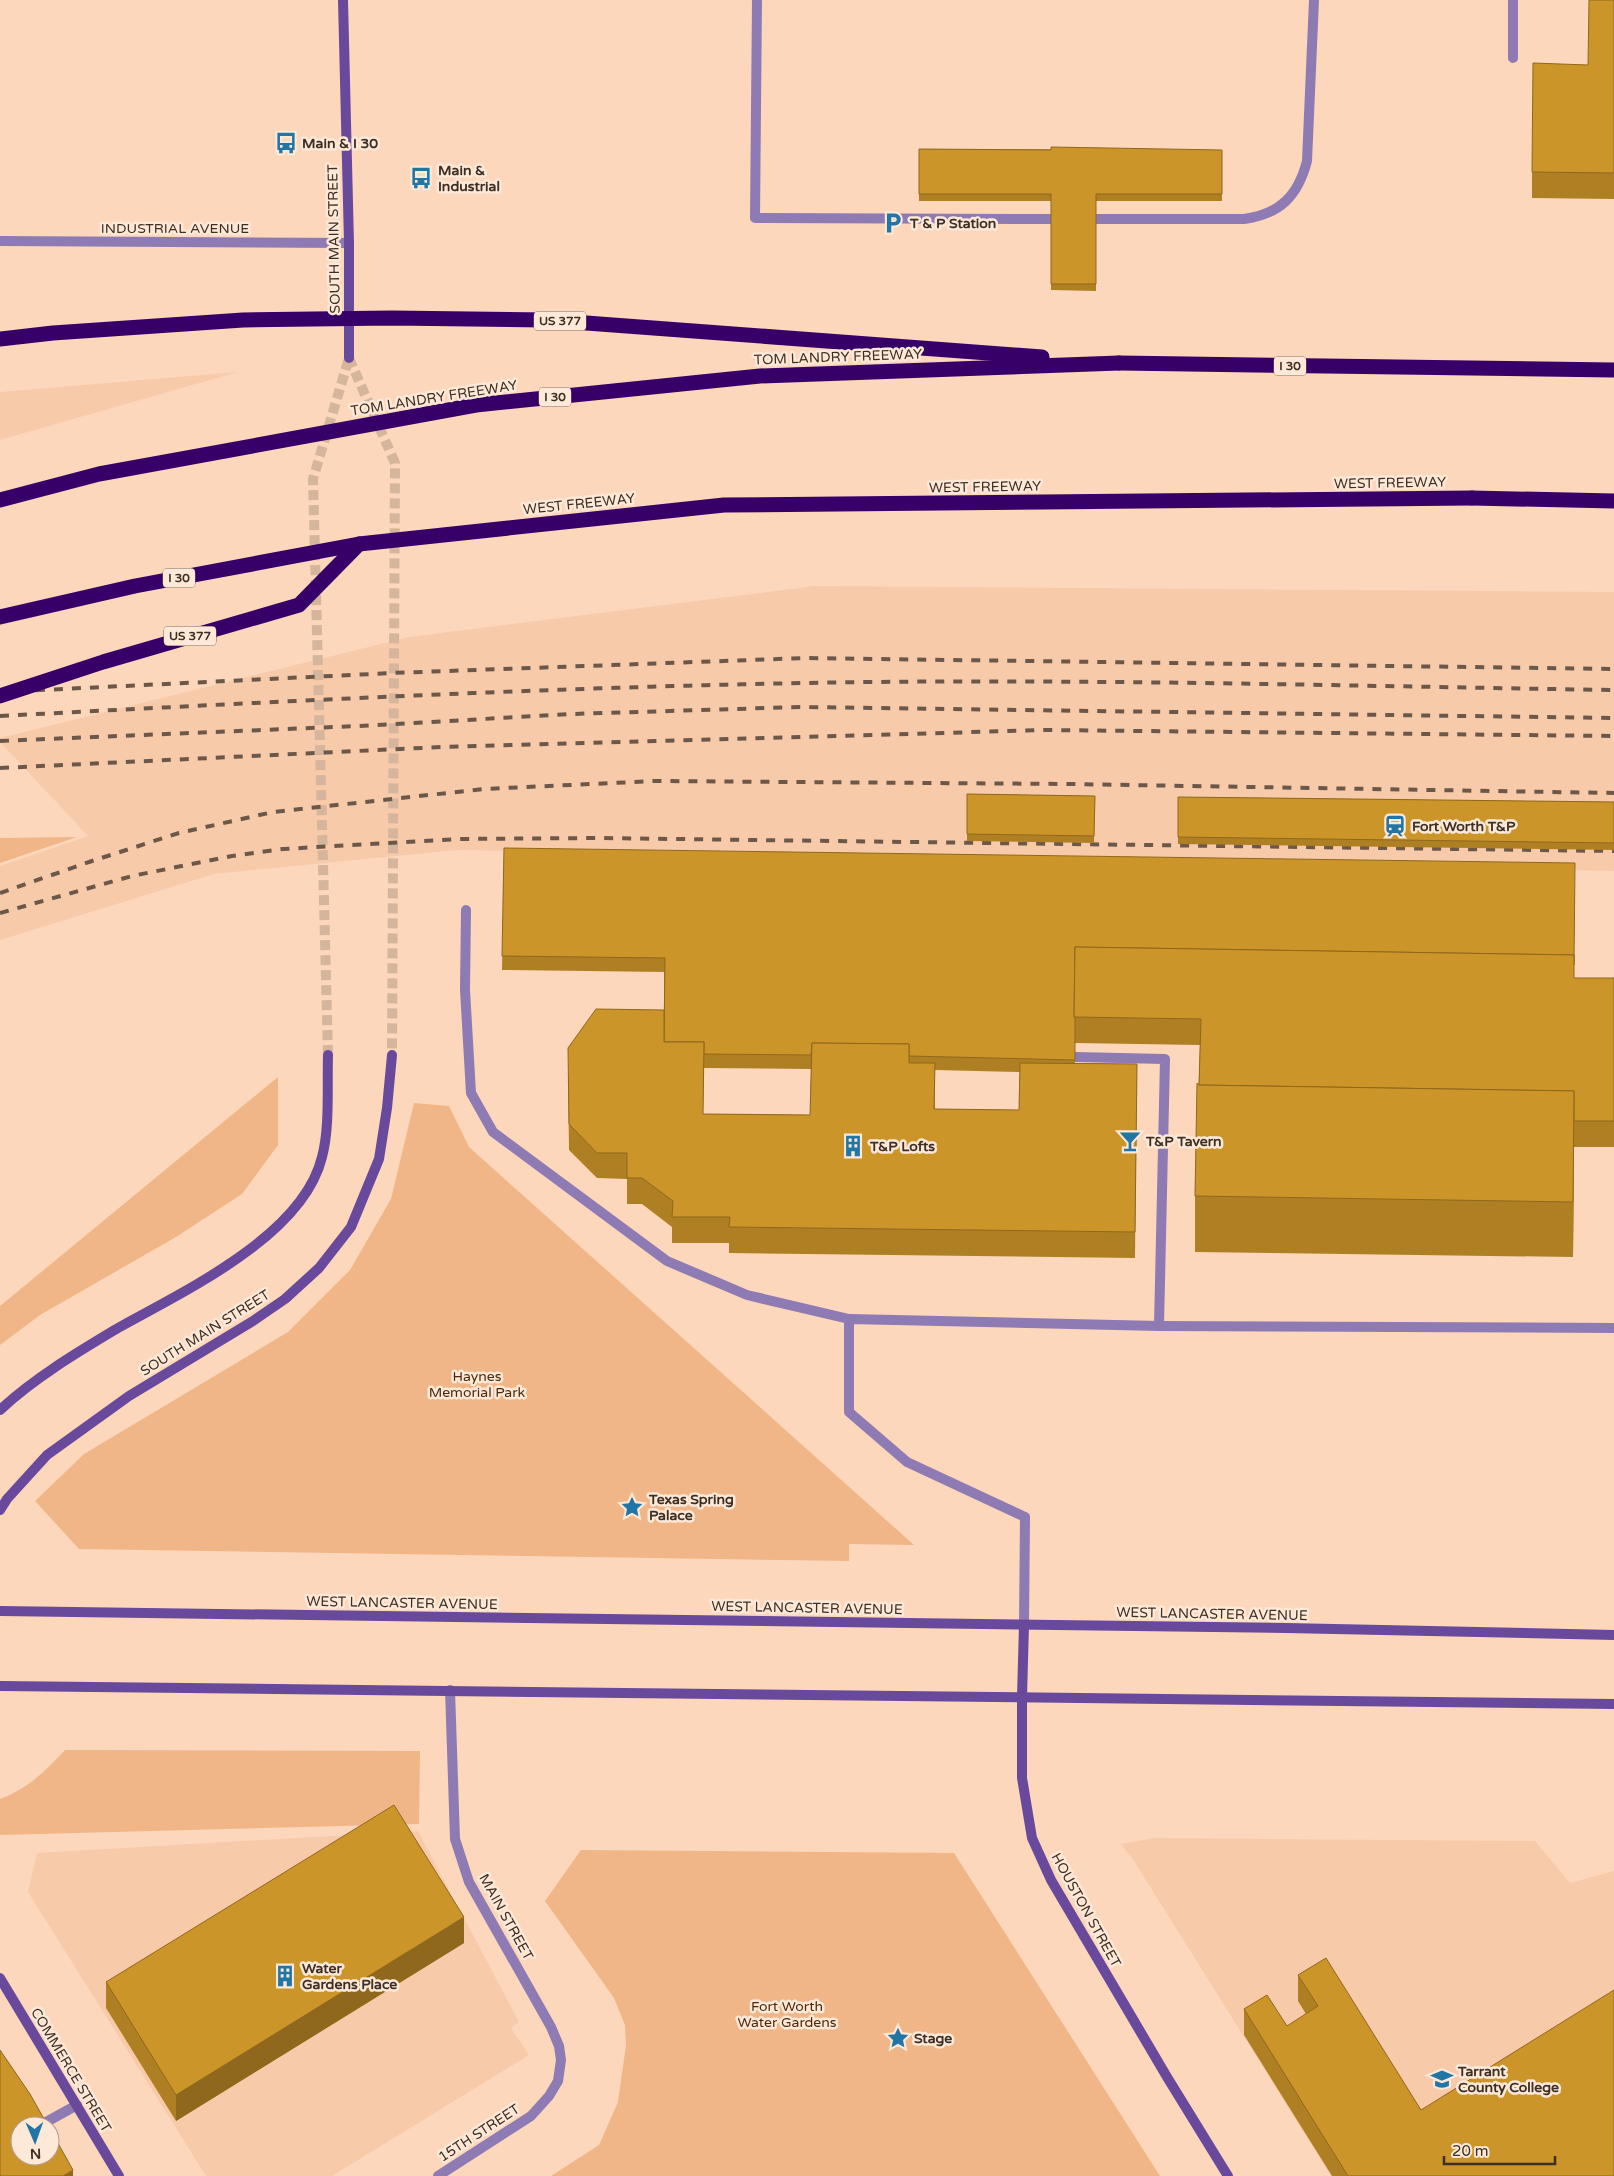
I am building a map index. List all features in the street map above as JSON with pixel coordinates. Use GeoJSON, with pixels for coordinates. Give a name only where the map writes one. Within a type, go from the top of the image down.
{"type":"FeatureCollection","features":[{"type":"Feature","properties":{"kind":"highway","name":"US 377"},"geometry":{"type":"LineString","coordinates":[[0,339],[53,333],[243,320],[392,318],[546,320],[1119,363]]}},
{"type":"Feature","properties":{"kind":"highway","name":"I 30"},"geometry":{"type":"LineString","coordinates":[[1119,363],[1614,370]]}},
{"type":"Feature","properties":{"kind":"highway","name":"TOM LANDRY FREEWAY"},"geometry":{"type":"LineString","coordinates":[[0,500],[99,474],[476,405],[760,376],[1119,363]]}},
{"type":"Feature","properties":{"kind":"highway","name":"WEST FREEWAY"},"geometry":{"type":"LineString","coordinates":[[359,544],[724,505],[1472,498],[1614,501]]}},
{"type":"Feature","properties":{"kind":"highway","name":"US 377"},"geometry":{"type":"LineString","coordinates":[[0,696],[103,662],[300,604],[359,544]]}},
{"type":"Feature","properties":{"kind":"highway","name":"I 30"},"geometry":{"type":"LineString","coordinates":[[0,617],[135,586],[359,544]]}},
{"type":"Feature","properties":{"kind":"main road","name":"SOUTH MAIN STREET"},"geometry":{"type":"LineString","coordinates":[[343,0],[349,243],[349,358]]}},
{"type":"Feature","properties":{"kind":"main road"},"geometry":{"type":"LineString","coordinates":[[0,1410],[52,1370],[116,1330],[194,1286],[254,1248],[293,1210],[311,1186],[322,1157],[326,1121],[328,1055]]}},
{"type":"Feature","properties":{"kind":"main road","name":"SOUTH MAIN STREET"},"geometry":{"type":"LineString","coordinates":[[0,1510],[7,1499],[47,1455],[129,1396],[261,1316],[285,1299],[319,1268],[350,1227],[379,1160],[387,1108],[392,1055]]}},
{"type":"Feature","properties":{"kind":"main road","name":"WEST LANCASTER AVENUE"},"geometry":{"type":"LineString","coordinates":[[0,1611],[1614,1635]]}},
{"type":"Feature","properties":{"kind":"main road","name":"HOUSTON STREET"},"geometry":{"type":"LineString","coordinates":[[1024,1625],[1022,1778],[1032,1838],[1051,1880],[1166,2077],[1228,2176]]}},
{"type":"Feature","properties":{"kind":"main road"},"geometry":{"type":"LineString","coordinates":[[0,1686],[1614,1704]]}},
{"type":"Feature","properties":{"kind":"main road","name":"COMMERCE STREET"},"geometry":{"type":"LineString","coordinates":[[0,1978],[119,2176]]}},
{"type":"Feature","properties":{"kind":"street"},"geometry":{"type":"LineString","coordinates":[[757,0],[755,218],[1050,218]]}},
{"type":"Feature","properties":{"kind":"street"},"geometry":{"type":"LineString","coordinates":[[1096,219],[1244,219],[1259,217],[1285,203],[1296,191],[1304,176],[1307,161],[1314,0]]}},
{"type":"Feature","properties":{"kind":"street"},"geometry":{"type":"LineString","coordinates":[[1513,0],[1513,58]]}},
{"type":"Feature","properties":{"kind":"street","name":"INDUSTRIAL AVENUE"},"geometry":{"type":"LineString","coordinates":[[0,240],[349,243]]}},
{"type":"Feature","properties":{"kind":"street"},"geometry":{"type":"LineString","coordinates":[[466,910],[465,990],[471,1093],[494,1132],[667,1261],[747,1296],[849,1319],[1159,1326],[1614,1328]]}},
{"type":"Feature","properties":{"kind":"street"},"geometry":{"type":"LineString","coordinates":[[1075,1057],[1165,1059],[1159,1326]]}},
{"type":"Feature","properties":{"kind":"street"},"geometry":{"type":"LineString","coordinates":[[849,1319],[849,1412],[907,1462],[1025,1516],[1024,1625]]}},
{"type":"Feature","properties":{"kind":"street","name":"MAIN STREET"},"geometry":{"type":"LineString","coordinates":[[450,1690],[455,1838],[469,1882],[551,2027],[559,2046],[561,2060]]}},
{"type":"Feature","properties":{"kind":"street","name":"15TH STREET"},"geometry":{"type":"LineString","coordinates":[[438,2176],[531,2116],[549,2096],[558,2081],[561,2060]]}},
{"type":"Feature","properties":{"kind":"street"},"geometry":{"type":"LineString","coordinates":[[58,2116],[77,2106]]}},
{"type":"Feature","properties":{"kind":"shaded area"},"geometry":{"type":"Polygon","coordinates":[[[238,372],[0,440],[0,392],[238,372]]]}},
{"type":"Feature","properties":{"kind":"shaded area"},"geometry":{"type":"Polygon","coordinates":[[[815,586],[1614,592],[1614,871],[457,850],[214,874],[0,940],[0,866],[88,836],[0,742],[0,738],[409,637],[815,586]]]}},
{"type":"Feature","properties":{"kind":"shaded area"},"geometry":{"type":"Polygon","coordinates":[[[418,1831],[519,2022],[511,2028],[529,2055],[332,2176],[206,2176],[28,1892],[37,1853],[418,1831]]]}},
{"type":"Feature","properties":{"kind":"shaded area","name":"Tarrant County College"},"geometry":{"type":"Polygon","coordinates":[[[1154,1838],[1535,1841],[1570,1883],[1614,1871],[1614,2176],[1331,2176],[1134,1861],[1121,1844],[1154,1838]]]}},
{"type":"Feature","properties":{"kind":"green space"},"geometry":{"type":"Polygon","coordinates":[[[77,837],[0,863],[0,838],[77,837]]]}},
{"type":"Feature","properties":{"kind":"green space"},"geometry":{"type":"Polygon","coordinates":[[[278,1077],[278,1145],[242,1194],[176,1237],[40,1315],[0,1345],[0,1306],[278,1077]]]}},
{"type":"Feature","properties":{"kind":"green space","name":"Haynes Memorial Park"},"geometry":{"type":"Polygon","coordinates":[[[414,1103],[449,1106],[469,1147],[914,1545],[849,1544],[849,1561],[79,1549],[35,1501],[84,1454],[288,1332],[350,1270],[391,1199],[414,1103]]]}},
{"type":"Feature","properties":{"kind":"green space"},"geometry":{"type":"Polygon","coordinates":[[[65,1750],[420,1751],[419,1824],[0,1835],[0,1799],[19,1790],[35,1779],[65,1750]]]}},
{"type":"Feature","properties":{"kind":"green space","name":"Fort Worth Water Gardens"},"geometry":{"type":"Polygon","coordinates":[[[581,1850],[954,1853],[1160,2176],[551,2176],[599,2145],[618,2102],[626,2045],[625,2025],[614,1998],[545,1901],[581,1850]]]}},
{"type":"Feature","properties":{"kind":"building"},"geometry":{"type":"Polygon","coordinates":[[[1589,0],[1614,0],[1614,173],[1532,172],[1533,63],[1588,65],[1589,0]]]}},
{"type":"Feature","properties":{"kind":"building"},"geometry":{"type":"Polygon","coordinates":[[[1051,147],[1222,150],[1222,194],[1096,194],[1096,284],[1051,284],[1051,194],[919,194],[919,149],[1051,150],[1051,147]]]}},
{"type":"Feature","properties":{"kind":"building"},"geometry":{"type":"Polygon","coordinates":[[[967,794],[1095,796],[1094,836],[967,834],[967,794]]]}},
{"type":"Feature","properties":{"kind":"building"},"geometry":{"type":"Polygon","coordinates":[[[1178,797],[1614,802],[1614,843],[1178,837],[1178,797]]]}},
{"type":"Feature","properties":{"kind":"building"},"geometry":{"type":"Polygon","coordinates":[[[504,848],[1575,863],[1574,965],[1574,955],[1075,947],[1075,1060],[909,1056],[909,1044],[812,1043],[811,1055],[704,1054],[704,1042],[664,1042],[665,958],[502,956],[504,848]]]}},
{"type":"Feature","properties":{"kind":"building"},"geometry":{"type":"Polygon","coordinates":[[[1075,947],[1574,955],[1574,978],[1614,978],[1614,1121],[1574,1121],[1574,1091],[1199,1085],[1201,1019],[1074,1017],[1075,947]]]}},
{"type":"Feature","properties":{"kind":"building","name":"T&P Lofts"},"geometry":{"type":"Polygon","coordinates":[[[596,1009],[664,1010],[664,1042],[704,1042],[703,1114],[810,1115],[812,1043],[909,1044],[909,1063],[935,1063],[934,1109],[1019,1110],[1020,1063],[1137,1064],[1135,1232],[729,1227],[730,1217],[672,1217],[673,1201],[642,1178],[627,1178],[627,1153],[597,1153],[569,1124],[568,1048],[596,1009]]]}},
{"type":"Feature","properties":{"kind":"building"},"geometry":{"type":"Polygon","coordinates":[[[1197,1083],[1199,1085],[1574,1091],[1573,1202],[1195,1196],[1197,1083]]]}},
{"type":"Feature","properties":{"kind":"building","name":"Water Gardens Place"},"geometry":{"type":"Polygon","coordinates":[[[394,1805],[464,1917],[176,2095],[106,1982],[394,1805]]]}},
{"type":"Feature","properties":{"kind":"building"},"geometry":{"type":"Polygon","coordinates":[[[1326,1958],[1421,2110],[1614,1990],[1614,2176],[1348,2176],[1244,2009],[1267,1995],[1287,2026],[1318,2006],[1298,1975],[1326,1958]]]}},
{"type":"Feature","properties":{"kind":"building"},"geometry":{"type":"Polygon","coordinates":[[[0,2050],[42,2116],[10,2116],[10,2166],[60,2166],[60,2147],[73,2170],[63,2176],[0,2176],[0,2050]]]}},
{"type":"Feature","properties":{"kind":"tunnel"},"geometry":{"type":"LineString","coordinates":[[349,358],[395,463],[392,1055]]}},
{"type":"Feature","properties":{"kind":"tunnel"},"geometry":{"type":"LineString","coordinates":[[328,1055],[313,479],[349,358]]}},
{"type":"Feature","properties":{"kind":"railway"},"geometry":{"type":"LineString","coordinates":[[0,692],[392,673],[806,658],[1614,669]]}},
{"type":"Feature","properties":{"kind":"railway"},"geometry":{"type":"LineString","coordinates":[[0,716],[502,692],[803,683],[1006,681],[1614,690]]}},
{"type":"Feature","properties":{"kind":"railway"},"geometry":{"type":"LineString","coordinates":[[0,741],[359,726],[572,714],[800,707],[1614,718]]}},
{"type":"Feature","properties":{"kind":"railway"},"geometry":{"type":"LineString","coordinates":[[0,768],[441,747],[1047,730],[1614,736]]}},
{"type":"Feature","properties":{"kind":"railway"},"geometry":{"type":"LineString","coordinates":[[0,893],[179,833],[273,812],[484,789],[655,781],[1070,784],[1614,793]]}},
{"type":"Feature","properties":{"kind":"railway"},"geometry":{"type":"LineString","coordinates":[[0,913],[132,876],[232,856],[283,849],[460,839],[598,838],[1614,851]]}},
{"type":"Feature","properties":{"kind":"place","name":"Main & I 30"},"geometry":{"type":"Point","coordinates":[286,143]}},
{"type":"Feature","properties":{"kind":"place","name":"Main & Industrial"},"geometry":{"type":"Point","coordinates":[421,178]}},
{"type":"Feature","properties":{"kind":"place","name":"T & P Station"},"geometry":{"type":"Point","coordinates":[893,223]}},
{"type":"Feature","properties":{"kind":"place","name":"Fort Worth T&P"},"geometry":{"type":"Point","coordinates":[1395,826]}},
{"type":"Feature","properties":{"kind":"place","name":"T&P Tavern"},"geometry":{"type":"Point","coordinates":[1130,1141]}},
{"type":"Feature","properties":{"kind":"place","name":"T&P Lofts"},"geometry":{"type":"Point","coordinates":[853,1146]}},
{"type":"Feature","properties":{"kind":"place","name":"Texas Spring Palace"},"geometry":{"type":"Point","coordinates":[632,1507]}},
{"type":"Feature","properties":{"kind":"place","name":"Water Gardens Place"},"geometry":{"type":"Point","coordinates":[285,1976]}},
{"type":"Feature","properties":{"kind":"place","name":"Stage"},"geometry":{"type":"Point","coordinates":[898,2038]}},
{"type":"Feature","properties":{"kind":"place","name":"Tarrant County College"},"geometry":{"type":"Point","coordinates":[1442,2079]}}]}
